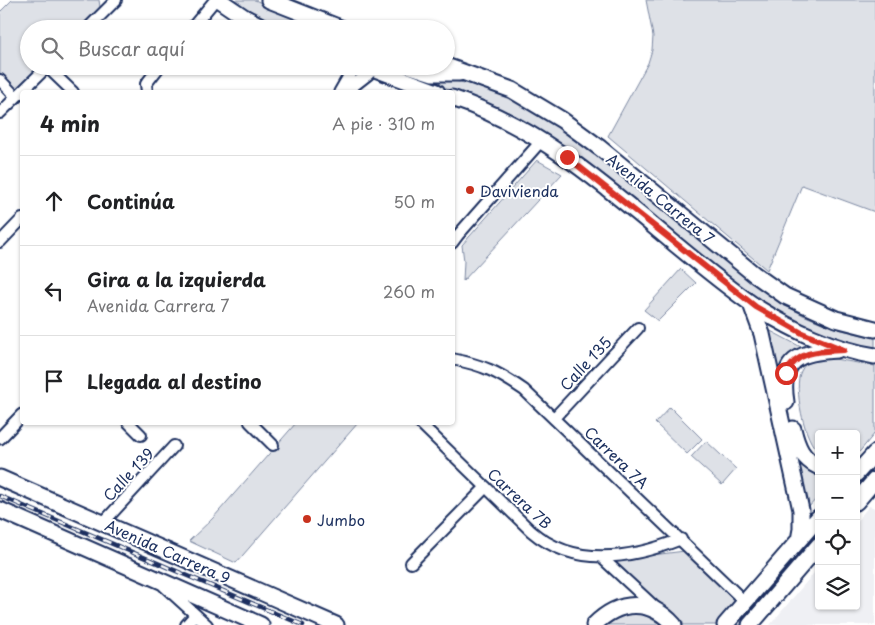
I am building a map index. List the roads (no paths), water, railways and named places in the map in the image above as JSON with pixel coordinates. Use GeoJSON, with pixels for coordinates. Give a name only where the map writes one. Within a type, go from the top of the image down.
{"type":"FeatureCollection","features":[{"type":"Feature","properties":{"kind":"main road"},"geometry":{"type":"LineString","coordinates":[[219,0],[250,20]]}},
{"type":"Feature","properties":{"kind":"main road"},"geometry":{"type":"LineString","coordinates":[[268,0],[320,20]]}},
{"type":"Feature","properties":{"kind":"main road","name":"Avenida Carrera 7"},"geometry":{"type":"LineString","coordinates":[[455,69],[512,90],[562,120],[600,148],[778,292],[815,311],[836,319],[875,329]]}},
{"type":"Feature","properties":{"kind":"main road"},"geometry":{"type":"LineString","coordinates":[[455,73],[465,73]]}},
{"type":"Feature","properties":{"kind":"main road"},"geometry":{"type":"LineString","coordinates":[[391,75],[432,90]]}},
{"type":"Feature","properties":{"kind":"main road","name":"Avenida Carrera 7"},"geometry":{"type":"LineString","coordinates":[[455,99],[502,117],[562,153],[751,304],[802,333],[844,350],[875,356]]}},
{"type":"Feature","properties":{"kind":"main road"},"geometry":{"type":"LineString","coordinates":[[751,304],[764,343],[801,510],[799,540]]}},
{"type":"Feature","properties":{"kind":"main road"},"geometry":{"type":"LineString","coordinates":[[815,464],[804,457],[796,442],[785,392],[786,373],[794,361],[801,356],[819,351],[844,350]]}},
{"type":"Feature","properties":{"kind":"main road"},"geometry":{"type":"LineString","coordinates":[[860,469],[875,452]]}},
{"type":"Feature","properties":{"kind":"main road","name":"Avenida Carrera 9"},"geometry":{"type":"LineString","coordinates":[[0,478],[336,625]]}},
{"type":"Feature","properties":{"kind":"main road"},"geometry":{"type":"LineString","coordinates":[[865,496],[875,480]]}},
{"type":"Feature","properties":{"kind":"main road","name":"Avenida Carrera 9"},"geometry":{"type":"LineString","coordinates":[[0,510],[261,625]]}},
{"type":"Feature","properties":{"kind":"main road"},"geometry":{"type":"LineString","coordinates":[[725,625],[816,520]]}},
{"type":"Feature","properties":{"kind":"main road"},"geometry":{"type":"LineString","coordinates":[[750,625],[815,550]]}},
{"type":"Feature","properties":{"kind":"main road"},"geometry":{"type":"LineString","coordinates":[[594,625],[604,615],[619,608],[634,605],[660,611],[674,625]]}},
{"type":"Feature","properties":{"kind":"street"},"geometry":{"type":"LineString","coordinates":[[94,20],[107,5],[116,0]]}},
{"type":"Feature","properties":{"kind":"street"},"geometry":{"type":"LineString","coordinates":[[198,20],[215,0]]}},
{"type":"Feature","properties":{"kind":"street"},"geometry":{"type":"LineString","coordinates":[[23,90],[39,75]]}},
{"type":"Feature","properties":{"kind":"street"},"geometry":{"type":"LineString","coordinates":[[55,75],[71,90]]}},
{"type":"Feature","properties":{"kind":"street"},"geometry":{"type":"LineString","coordinates":[[147,90],[146,84],[153,75]]}},
{"type":"Feature","properties":{"kind":"street"},"geometry":{"type":"LineString","coordinates":[[341,90],[350,75]]}},
{"type":"Feature","properties":{"kind":"street"},"geometry":{"type":"LineString","coordinates":[[348,90],[367,75]]}},
{"type":"Feature","properties":{"kind":"street"},"geometry":{"type":"LineString","coordinates":[[0,80],[16,97]]}},
{"type":"Feature","properties":{"kind":"street"},"geometry":{"type":"LineString","coordinates":[[0,113],[20,93]]}},
{"type":"Feature","properties":{"kind":"street"},"geometry":{"type":"LineString","coordinates":[[455,240],[542,140]]}},
{"type":"Feature","properties":{"kind":"street"},"geometry":{"type":"LineString","coordinates":[[0,242],[20,221]]}},
{"type":"Feature","properties":{"kind":"street","name":"Calle 135"},"geometry":{"type":"LineString","coordinates":[[554,418],[638,328]]}},
{"type":"Feature","properties":{"kind":"street","name":"Carrera 7A"},"geometry":{"type":"LineString","coordinates":[[455,360],[487,367],[524,390],[745,602]]}},
{"type":"Feature","properties":{"kind":"street"},"geometry":{"type":"LineString","coordinates":[[0,438],[20,417]]}},
{"type":"Feature","properties":{"kind":"street"},"geometry":{"type":"LineString","coordinates":[[131,425],[141,435]]}},
{"type":"Feature","properties":{"kind":"street"},"geometry":{"type":"LineString","coordinates":[[253,425],[273,445]]}},
{"type":"Feature","properties":{"kind":"street","name":"Carrera 7B"},"geometry":{"type":"LineString","coordinates":[[422,425],[542,540],[558,549],[581,556],[602,556],[646,551],[680,539]]}},
{"type":"Feature","properties":{"kind":"street","name":"Calle 139"},"geometry":{"type":"LineString","coordinates":[[103,523],[174,446]]}},
{"type":"Feature","properties":{"kind":"street"},"geometry":{"type":"LineString","coordinates":[[411,563],[486,487]]}},
{"type":"Feature","properties":{"kind":"street"},"geometry":{"type":"LineString","coordinates":[[602,556],[660,611]]}},
{"type":"Feature","properties":{"kind":"street"},"geometry":{"type":"LineString","coordinates":[[156,579],[207,625]]}},
{"type":"Feature","properties":{"kind":"street"},"geometry":{"type":"LineString","coordinates":[[186,625],[195,614]]}},
{"type":"Feature","properties":{"kind":"railway"},"geometry":{"type":"LineString","coordinates":[[0,496],[303,625]]}},
{"type":"Feature","properties":{"kind":"place","name":"Davivienda"},"geometry":{"type":"Point","coordinates":[470,190]}},
{"type":"Feature","properties":{"kind":"place","name":"Jumbo"},"geometry":{"type":"Point","coordinates":[307,519]}}]}
